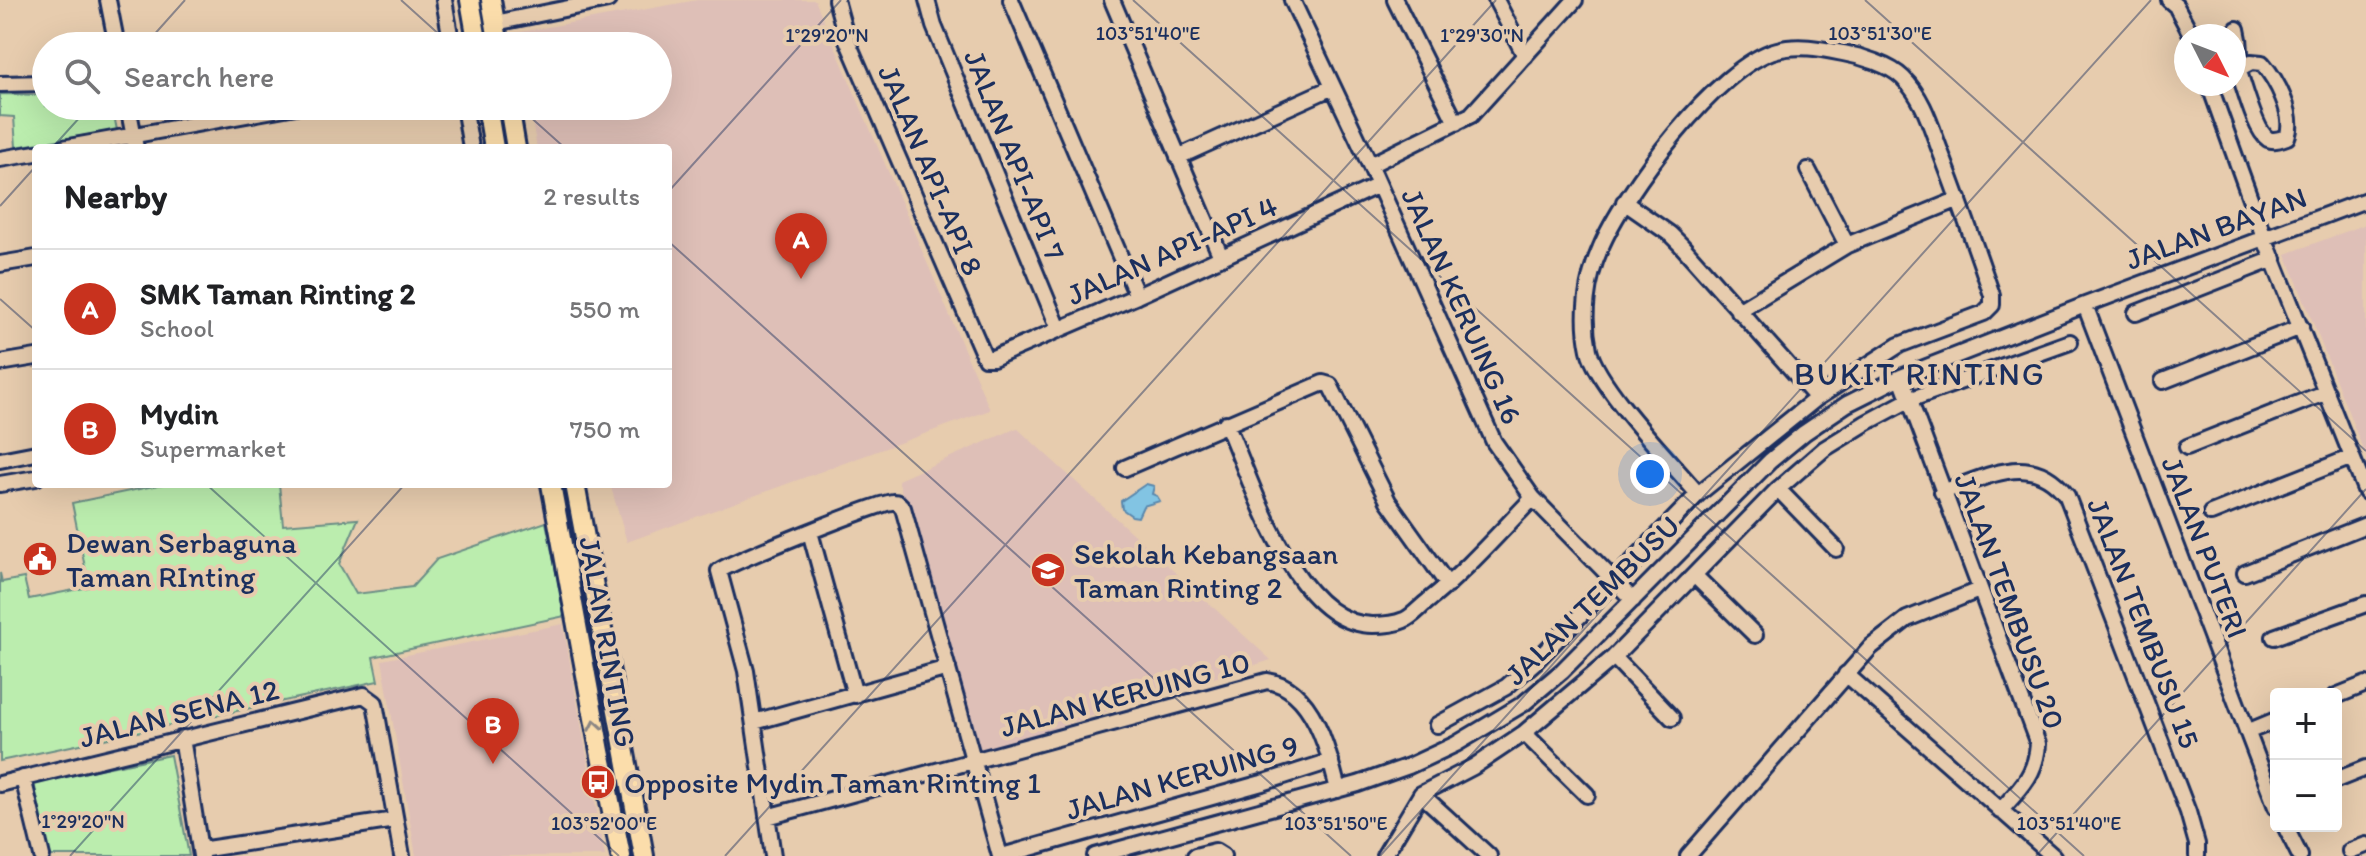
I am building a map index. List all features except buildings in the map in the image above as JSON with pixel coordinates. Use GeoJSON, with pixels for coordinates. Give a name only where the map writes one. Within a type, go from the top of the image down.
{"type":"FeatureCollection","features":[{"type":"Feature","properties":{"kind":"main road"},"geometry":{"type":"LineString","coordinates":[[470,0],[476,32]]}},
{"type":"Feature","properties":{"kind":"main road"},"geometry":{"type":"LineString","coordinates":[[491,0],[497,32]]}},
{"type":"Feature","properties":{"kind":"main road"},"geometry":{"type":"LineString","coordinates":[[489,120],[493,144]]}},
{"type":"Feature","properties":{"kind":"main road"},"geometry":{"type":"LineString","coordinates":[[511,120],[515,144]]}},
{"type":"Feature","properties":{"kind":"main road","name":"JALAN RINTING"},"geometry":{"type":"LineString","coordinates":[[552,488],[621,856]]}},
{"type":"Feature","properties":{"kind":"main road","name":"JALAN RINTING"},"geometry":{"type":"LineString","coordinates":[[576,488],[644,856]]}},
{"type":"Feature","properties":{"kind":"street"},"geometry":{"type":"LineString","coordinates":[[108,0],[114,32]]}},
{"type":"Feature","properties":{"kind":"street"},"geometry":{"type":"LineString","coordinates":[[444,0],[450,32]]}},
{"type":"Feature","properties":{"kind":"street"},"geometry":{"type":"LineString","coordinates":[[495,23],[608,0]]}},
{"type":"Feature","properties":{"kind":"street","name":"JALAN API-API 8"},"geometry":{"type":"LineString","coordinates":[[836,0],[847,40],[985,358]]}},
{"type":"Feature","properties":{"kind":"street","name":"JALAN API-API 7"},"geometry":{"type":"LineString","coordinates":[[927,0],[934,26],[1059,329]]}},
{"type":"Feature","properties":{"kind":"street"},"geometry":{"type":"LineString","coordinates":[[1011,0],[1137,296]]}},
{"type":"Feature","properties":{"kind":"street"},"geometry":{"type":"LineString","coordinates":[[1112,0],[1221,257]]}},
{"type":"Feature","properties":{"kind":"street","name":"JALAN KERUING 16"},"geometry":{"type":"LineString","coordinates":[[1292,0],[1494,442],[1533,498],[1633,600]]}},
{"type":"Feature","properties":{"kind":"street"},"geometry":{"type":"LineString","coordinates":[[1395,0],[1456,123]]}},
{"type":"Feature","properties":{"kind":"street"},"geometry":{"type":"LineString","coordinates":[[1496,0],[1525,56]]}},
{"type":"Feature","properties":{"kind":"street"},"geometry":{"type":"LineString","coordinates":[[1370,165],[1456,123],[1481,106],[1575,0]]}},
{"type":"Feature","properties":{"kind":"street"},"geometry":{"type":"LineString","coordinates":[[2169,0],[2186,24]]}},
{"type":"Feature","properties":{"kind":"street"},"geometry":{"type":"LineString","coordinates":[[1437,725],[1506,687],[1535,662],[1698,494],[1817,398],[1899,345],[1984,313],[1992,305],[1992,295],[1959,199],[1920,99],[1901,76],[1852,54],[1799,47],[1777,50],[1751,61],[1726,80],[1699,105],[1624,202],[1599,251],[1587,293],[1585,327],[1590,355],[1605,383],[1698,494]]}},
{"type":"Feature","properties":{"kind":"street"},"geometry":{"type":"LineString","coordinates":[[2251,62],[2262,63],[2273,75],[2288,116],[2287,137],[2276,141],[2267,138],[2259,129],[2236,70],[2251,62]]}},
{"type":"Feature","properties":{"kind":"street"},"geometry":{"type":"LineString","coordinates":[[0,84],[32,83]]}},
{"type":"Feature","properties":{"kind":"street"},"geometry":{"type":"LineString","coordinates":[[1178,157],[1333,87]]}},
{"type":"Feature","properties":{"kind":"street"},"geometry":{"type":"LineString","coordinates":[[2213,96],[2264,237],[2366,492]]}},
{"type":"Feature","properties":{"kind":"street"},"geometry":{"type":"LineString","coordinates":[[130,120],[134,142]]}},
{"type":"Feature","properties":{"kind":"street"},"geometry":{"type":"LineString","coordinates":[[110,144],[134,142],[233,120]]}},
{"type":"Feature","properties":{"kind":"street"},"geometry":{"type":"LineString","coordinates":[[466,120],[470,144]]}},
{"type":"Feature","properties":{"kind":"street"},"geometry":{"type":"LineString","coordinates":[[0,159],[32,154]]}},
{"type":"Feature","properties":{"kind":"street"},"geometry":{"type":"LineString","coordinates":[[1808,170],[1847,245]]}},
{"type":"Feature","properties":{"kind":"street","name":"JALAN API-API 4"},"geometry":{"type":"LineString","coordinates":[[985,358],[993,358],[1137,296],[1379,185]]}},
{"type":"Feature","properties":{"kind":"street"},"geometry":{"type":"LineString","coordinates":[[1738,311],[1847,245],[1959,199]]}},
{"type":"Feature","properties":{"kind":"street","name":"JALAN BAYAN"},"geometry":{"type":"LineString","coordinates":[[2085,305],[2366,200]]}},
{"type":"Feature","properties":{"kind":"street"},"geometry":{"type":"LineString","coordinates":[[1624,202],[1670,234],[1817,398]]}},
{"type":"Feature","properties":{"kind":"street"},"geometry":{"type":"LineString","coordinates":[[0,264],[32,259]]}},
{"type":"Feature","properties":{"kind":"street"},"geometry":{"type":"LineString","coordinates":[[2136,313],[2274,259]]}},
{"type":"Feature","properties":{"kind":"street","name":"JALAN TEMBUSU"},"geometry":{"type":"LineString","coordinates":[[1095,856],[1338,790],[1409,766],[1456,744],[1523,704],[1562,671],[1770,461],[1804,433],[1847,404],[1901,377],[2085,305]]}},
{"type":"Feature","properties":{"kind":"street","name":"JALAN PUTERI"},"geometry":{"type":"LineString","coordinates":[[2085,305],[2270,791]]}},
{"type":"Feature","properties":{"kind":"street"},"geometry":{"type":"LineString","coordinates":[[2163,381],[2301,327]]}},
{"type":"Feature","properties":{"kind":"street"},"geometry":{"type":"LineString","coordinates":[[1384,856],[1421,794],[1473,767],[1524,733],[1614,657],[1778,489],[1824,449],[1909,400],[2070,342]]}},
{"type":"Feature","properties":{"kind":"street"},"geometry":{"type":"LineString","coordinates":[[0,363],[32,358]]}},
{"type":"Feature","properties":{"kind":"street","name":"JALAN TEMBUSU 20"},"geometry":{"type":"LineString","coordinates":[[1901,377],[2038,744],[2034,769],[2027,782],[2000,811]]}},
{"type":"Feature","properties":{"kind":"street"},"geometry":{"type":"LineString","coordinates":[[1125,468],[1323,383],[1330,385],[1388,501],[1448,585]]}},
{"type":"Feature","properties":{"kind":"street"},"geometry":{"type":"LineString","coordinates":[[2187,447],[2327,392]]}},
{"type":"Feature","properties":{"kind":"street"},"geometry":{"type":"LineString","coordinates":[[1226,423],[1281,549],[1303,584],[1335,615],[1358,625],[1381,625],[1404,620],[1448,585],[1533,498]]}},
{"type":"Feature","properties":{"kind":"street"},"geometry":{"type":"LineString","coordinates":[[0,460],[32,454]]}},
{"type":"Feature","properties":{"kind":"street"},"geometry":{"type":"LineString","coordinates":[[2211,513],[2352,457]]}},
{"type":"Feature","properties":{"kind":"street","name":"JALAN TEMBUSU 15"},"geometry":{"type":"LineString","coordinates":[[1942,492],[2009,471],[2029,468],[2046,474],[2067,496],[2188,812],[2197,844],[2197,856]]}},
{"type":"Feature","properties":{"kind":"street"},"geometry":{"type":"LineString","coordinates":[[0,484],[32,479]]}},
{"type":"Feature","properties":{"kind":"street"},"geometry":{"type":"LineString","coordinates":[[1778,489],[1836,549]]}},
{"type":"Feature","properties":{"kind":"street"},"geometry":{"type":"LineString","coordinates":[[773,856],[746,671],[719,571],[891,501],[903,508],[1001,856]]}},
{"type":"Feature","properties":{"kind":"street"},"geometry":{"type":"LineString","coordinates":[[2245,573],[2366,525]]}},
{"type":"Feature","properties":{"kind":"street"},"geometry":{"type":"LineString","coordinates":[[810,532],[855,695]]}},
{"type":"Feature","properties":{"kind":"street"},"geometry":{"type":"LineString","coordinates":[[1694,575],[1755,635]]}},
{"type":"Feature","properties":{"kind":"street"},"geometry":{"type":"LineString","coordinates":[[1688,856],[1871,647],[1907,619],[1979,590]]}},
{"type":"Feature","properties":{"kind":"street"},"geometry":{"type":"LineString","coordinates":[[2274,637],[2366,604]]}},
{"type":"Feature","properties":{"kind":"street"},"geometry":{"type":"LineString","coordinates":[[1614,657],[1672,718]]}},
{"type":"Feature","properties":{"kind":"street"},"geometry":{"type":"LineString","coordinates":[[754,722],[948,668]]}},
{"type":"Feature","properties":{"kind":"street"},"geometry":{"type":"LineString","coordinates":[[1846,674],[2053,856]]}},
{"type":"Feature","properties":{"kind":"street","name":"JALAN KERUING 10"},"geometry":{"type":"LineString","coordinates":[[767,817],[1267,681],[1277,682],[1288,690]]}},
{"type":"Feature","properties":{"kind":"street"},"geometry":{"type":"LineString","coordinates":[[2342,694],[2366,684]]}},
{"type":"Feature","properties":{"kind":"street","name":"JALAN KERUING 9"},"geometry":{"type":"LineString","coordinates":[[1288,690],[1318,722],[1338,790]]}},
{"type":"Feature","properties":{"kind":"street","name":"JALAN SENA 12"},"geometry":{"type":"LineString","coordinates":[[0,784],[364,695],[375,703],[395,820]]}},
{"type":"Feature","properties":{"kind":"street"},"geometry":{"type":"LineString","coordinates":[[2247,732],[2270,722]]}},
{"type":"Feature","properties":{"kind":"street"},"geometry":{"type":"LineString","coordinates":[[1524,733],[1587,795]]}},
{"type":"Feature","properties":{"kind":"street"},"geometry":{"type":"LineString","coordinates":[[182,738],[201,853],[395,820],[402,856]]}},
{"type":"Feature","properties":{"kind":"street","name":"JALAN KERUING 9"},"geometry":{"type":"LineString","coordinates":[[1001,856],[1331,761]]}},
{"type":"Feature","properties":{"kind":"street"},"geometry":{"type":"LineString","coordinates":[[2342,778],[2366,768]]}},
{"type":"Feature","properties":{"kind":"street"},"geometry":{"type":"LineString","coordinates":[[23,778],[42,856]]}},
{"type":"Feature","properties":{"kind":"street"},"geometry":{"type":"LineString","coordinates":[[1421,794],[1489,856]]}},
{"type":"Feature","properties":{"kind":"street"},"geometry":{"type":"LineString","coordinates":[[2286,832],[2292,856]]}},
{"type":"Feature","properties":{"kind":"street"},"geometry":{"type":"LineString","coordinates":[[2287,832],[2300,856]]}},
{"type":"Feature","properties":{"kind":"street"},"geometry":{"type":"LineString","coordinates":[[2350,851],[2366,845]]}},
{"type":"Feature","properties":{"kind":"street"},"geometry":{"type":"LineString","coordinates":[[1195,856],[1215,851],[1222,855]]}},
{"type":"Feature","properties":{"kind":"shaded area"},"geometry":{"type":"Polygon","coordinates":[[[697,0],[815,0],[990,410],[627,542],[611,488],[672,488],[672,144],[536,144],[532,120],[672,120],[672,32],[521,32],[697,0]]]}},
{"type":"Feature","properties":{"kind":"shaded area"},"geometry":{"type":"Polygon","coordinates":[[[2366,224],[2366,457],[2286,254],[2366,224]]]}},
{"type":"Feature","properties":{"kind":"shaded area","name":"Sekolah Kebangsaan Taman Rinting 2"},"geometry":{"type":"Polygon","coordinates":[[[1017,428],[1271,660],[978,752],[898,480],[1017,428]]]}},
{"type":"Feature","properties":{"kind":"shaded area"},"geometry":{"type":"Polygon","coordinates":[[[563,624],[605,856],[416,856],[382,660],[563,624]]]}},
{"type":"Feature","properties":{"kind":"green space"},"geometry":{"type":"Polygon","coordinates":[[[0,94],[32,95],[32,120],[115,120],[117,130],[16,147],[14,117],[0,116],[0,94]]]}},
{"type":"Feature","properties":{"kind":"green space"},"geometry":{"type":"Polygon","coordinates":[[[144,488],[279,488],[283,525],[358,519],[339,564],[356,594],[412,587],[437,559],[546,522],[565,616],[373,657],[378,681],[0,761],[0,573],[2,582],[24,578],[29,599],[89,587],[72,503],[144,488]]]}},
{"type":"Feature","properties":{"kind":"green space"},"geometry":{"type":"Polygon","coordinates":[[[170,755],[189,856],[48,856],[34,782],[170,755]]]}},
{"type":"Feature","properties":{"kind":"water"},"geometry":{"type":"Polygon","coordinates":[[[1146,484],[1154,486],[1152,494],[1160,501],[1143,506],[1138,517],[1132,516],[1122,509],[1121,501],[1146,484]]]}},
{"type":"Feature","properties":{"kind":"place","name":"SMK Taman Rinting 2"},"geometry":{"type":"Point","coordinates":[801,279]}},
{"type":"Feature","properties":{"kind":"place","name":"Dewan Serbaguna Taman RInting"},"geometry":{"type":"Point","coordinates":[40,559]}},
{"type":"Feature","properties":{"kind":"place","name":"Sekolah Kebangsaan Taman Rinting 2"},"geometry":{"type":"Point","coordinates":[1048,570]}},
{"type":"Feature","properties":{"kind":"place","name":"Mydin"},"geometry":{"type":"Point","coordinates":[493,764]}},
{"type":"Feature","properties":{"kind":"place","name":"Opposite Mydin Taman Rinting 1"},"geometry":{"type":"Point","coordinates":[598,782]}},
{"type":"Feature","properties":{"kind":"district","name":"BUKIT RINTING"},"geometry":{"type":"Point","coordinates":[1920,374]}}]}
